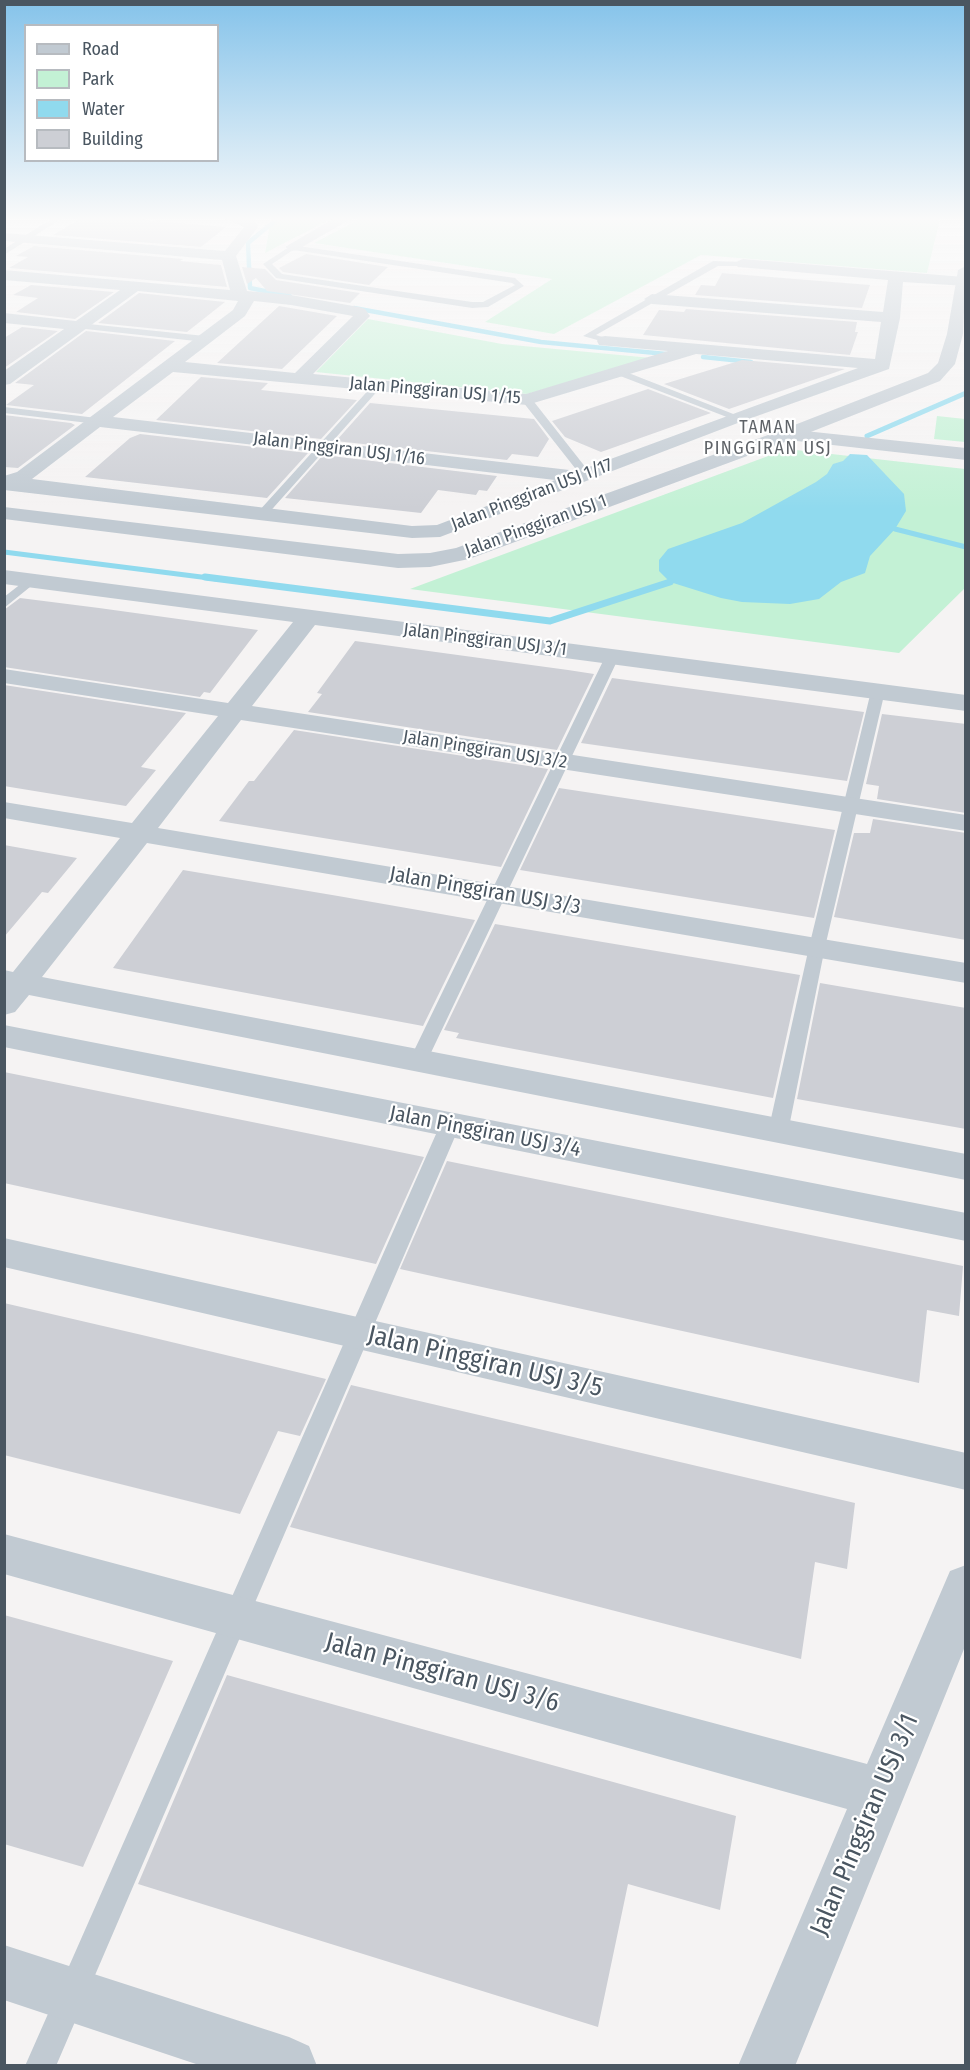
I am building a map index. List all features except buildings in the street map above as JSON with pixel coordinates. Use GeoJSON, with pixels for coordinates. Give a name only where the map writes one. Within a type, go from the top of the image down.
{"type":"FeatureCollection","features":[{"type":"Feature","properties":{"kind":"street"},"geometry":{"type":"LineString","coordinates":[[4,380],[13,366],[94,316]]}},
{"type":"Feature","properties":{"kind":"street"},"geometry":{"type":"LineString","coordinates":[[11,485],[236,316]]}},
{"type":"Feature","properties":{"kind":"street"},"geometry":{"type":"LineString","coordinates":[[299,379],[362,316]]}},
{"type":"Feature","properties":{"kind":"street"},"geometry":{"type":"LineString","coordinates":[[605,341],[883,365],[892,318],[862,316]]}},
{"type":"Feature","properties":{"kind":"street","name":"Jalan Pinggiran USJ 1"},"geometry":{"type":"LineString","coordinates":[[4,513],[398,561],[429,560],[461,554],[786,435],[934,377],[946,364],[960,334],[962,316]]}},
{"type":"Feature","properties":{"kind":"street"},"geometry":{"type":"LineString","coordinates":[[4,318],[80,326]]}},
{"type":"Feature","properties":{"kind":"street","name":"Jalan Pinggiran USJ 1/15"},"geometry":{"type":"LineString","coordinates":[[169,366],[527,400],[694,349]]}},
{"type":"Feature","properties":{"kind":"street","name":"Jalan Pinggiran USJ 1/17"},"geometry":{"type":"LineString","coordinates":[[11,485],[412,532],[440,531],[736,417],[883,365]]}},
{"type":"Feature","properties":{"kind":"street","name":"Jalan Pinggiran USJ 1/16"},"geometry":{"type":"LineString","coordinates":[[97,421],[583,476]]}},
{"type":"Feature","properties":{"kind":"street"},"geometry":{"type":"LineString","coordinates":[[786,435],[966,454]]}},
{"type":"Feature","properties":{"kind":"street","name":"Jalan Pinggiran USJ 3/1"},"geometry":{"type":"LineString","coordinates":[[4,577],[966,703]]}},
{"type":"Feature","properties":{"kind":"street"},"geometry":{"type":"LineString","coordinates":[[309,617],[140,833],[10,989],[418,1061],[966,1167]]}},
{"type":"Feature","properties":{"kind":"street","name":"Jalan Pinggiran USJ 3/2"},"geometry":{"type":"LineString","coordinates":[[4,676],[966,823]]}},
{"type":"Feature","properties":{"kind":"street","name":"Jalan Pinggiran USJ 3/3"},"geometry":{"type":"LineString","coordinates":[[4,810],[966,973]]}},
{"type":"Feature","properties":{"kind":"street","name":"Jalan Pinggiran USJ 3/4"},"geometry":{"type":"LineString","coordinates":[[4,1036],[966,1227]]}},
{"type":"Feature","properties":{"kind":"street","name":"Jalan Pinggiran USJ 3/5"},"geometry":{"type":"LineString","coordinates":[[4,1252],[966,1472]]}},
{"type":"Feature","properties":{"kind":"street","name":"Jalan Pinggiran USJ 3/6"},"geometry":{"type":"LineString","coordinates":[[4,1554],[879,1793]]}},
{"type":"Feature","properties":{"kind":"street","name":"Jalan Pinggiran USJ 3/1"},"geometry":{"type":"LineString","coordinates":[[765,2066],[966,1586]]}},
{"type":"Feature","properties":{"kind":"street"},"geometry":{"type":"LineString","coordinates":[[4,1972],[289,2066]]}},
{"type":"Feature","properties":{"kind":"lane"},"geometry":{"type":"LineString","coordinates":[[605,341],[588,336],[623,316]]}},
{"type":"Feature","properties":{"kind":"lane"},"geometry":{"type":"LineString","coordinates":[[80,326],[205,339]]}},
{"type":"Feature","properties":{"kind":"lane"},"geometry":{"type":"LineString","coordinates":[[618,372],[736,417]]}},
{"type":"Feature","properties":{"kind":"lane"},"geometry":{"type":"LineString","coordinates":[[262,514],[376,387]]}},
{"type":"Feature","properties":{"kind":"lane"},"geometry":{"type":"LineString","coordinates":[[527,400],[583,476]]}},
{"type":"Feature","properties":{"kind":"lane"},"geometry":{"type":"LineString","coordinates":[[4,410],[97,421]]}},
{"type":"Feature","properties":{"kind":"lane"},"geometry":{"type":"LineString","coordinates":[[4,604],[31,580]]}},
{"type":"Feature","properties":{"kind":"lane"},"geometry":{"type":"LineString","coordinates":[[418,1061],[612,657]]}},
{"type":"Feature","properties":{"kind":"lane"},"geometry":{"type":"LineString","coordinates":[[777,1132],[817,947],[878,691]]}},
{"type":"Feature","properties":{"kind":"lane"},"geometry":{"type":"LineString","coordinates":[[40,2066],[450,1125]]}},
{"type":"Feature","properties":{"kind":"green space"},"geometry":{"type":"Polygon","coordinates":[[[495,316],[588,316],[554,334],[485,322],[495,316]]]}},
{"type":"Feature","properties":{"kind":"green space"},"geometry":{"type":"Polygon","coordinates":[[[368,319],[502,344],[652,358],[527,394],[316,372],[368,319]]]}},
{"type":"Feature","properties":{"kind":"green space"},"geometry":{"type":"Polygon","coordinates":[[[937,416],[965,419],[965,442],[934,439],[937,416]]]}},
{"type":"Feature","properties":{"kind":"green space"},"geometry":{"type":"Polygon","coordinates":[[[787,449],[965,469],[965,588],[899,653],[410,589],[787,449]]]}},
{"type":"Feature","properties":{"kind":"water"},"geometry":{"type":"Polygon","coordinates":[[[850,454],[867,455],[904,494],[906,511],[895,529],[870,556],[865,573],[841,582],[819,599],[790,604],[742,602],[721,598],[670,582],[659,571],[659,560],[668,549],[742,523],[816,482],[827,474],[833,464],[843,461],[850,454]]]}},
{"type":"Feature","properties":{"kind":"waterway"},"geometry":{"type":"LineString","coordinates":[[396,316],[541,342],[666,354]]}},
{"type":"Feature","properties":{"kind":"waterway"},"geometry":{"type":"LineString","coordinates":[[703,357],[751,362]]}},
{"type":"Feature","properties":{"kind":"waterway"},"geometry":{"type":"LineString","coordinates":[[867,436],[966,393]]}},
{"type":"Feature","properties":{"kind":"waterway"},"geometry":{"type":"LineString","coordinates":[[895,529],[966,547]]}},
{"type":"Feature","properties":{"kind":"waterway"},"geometry":{"type":"LineString","coordinates":[[4,552],[217,579]]}},
{"type":"Feature","properties":{"kind":"waterway"},"geometry":{"type":"LineString","coordinates":[[205,577],[550,621],[670,582]]}},
{"type":"Feature","properties":{"kind":"district","name":"TAMAN PINGGIRAN USJ"},"geometry":{"type":"Point","coordinates":[768,438]}}]}
